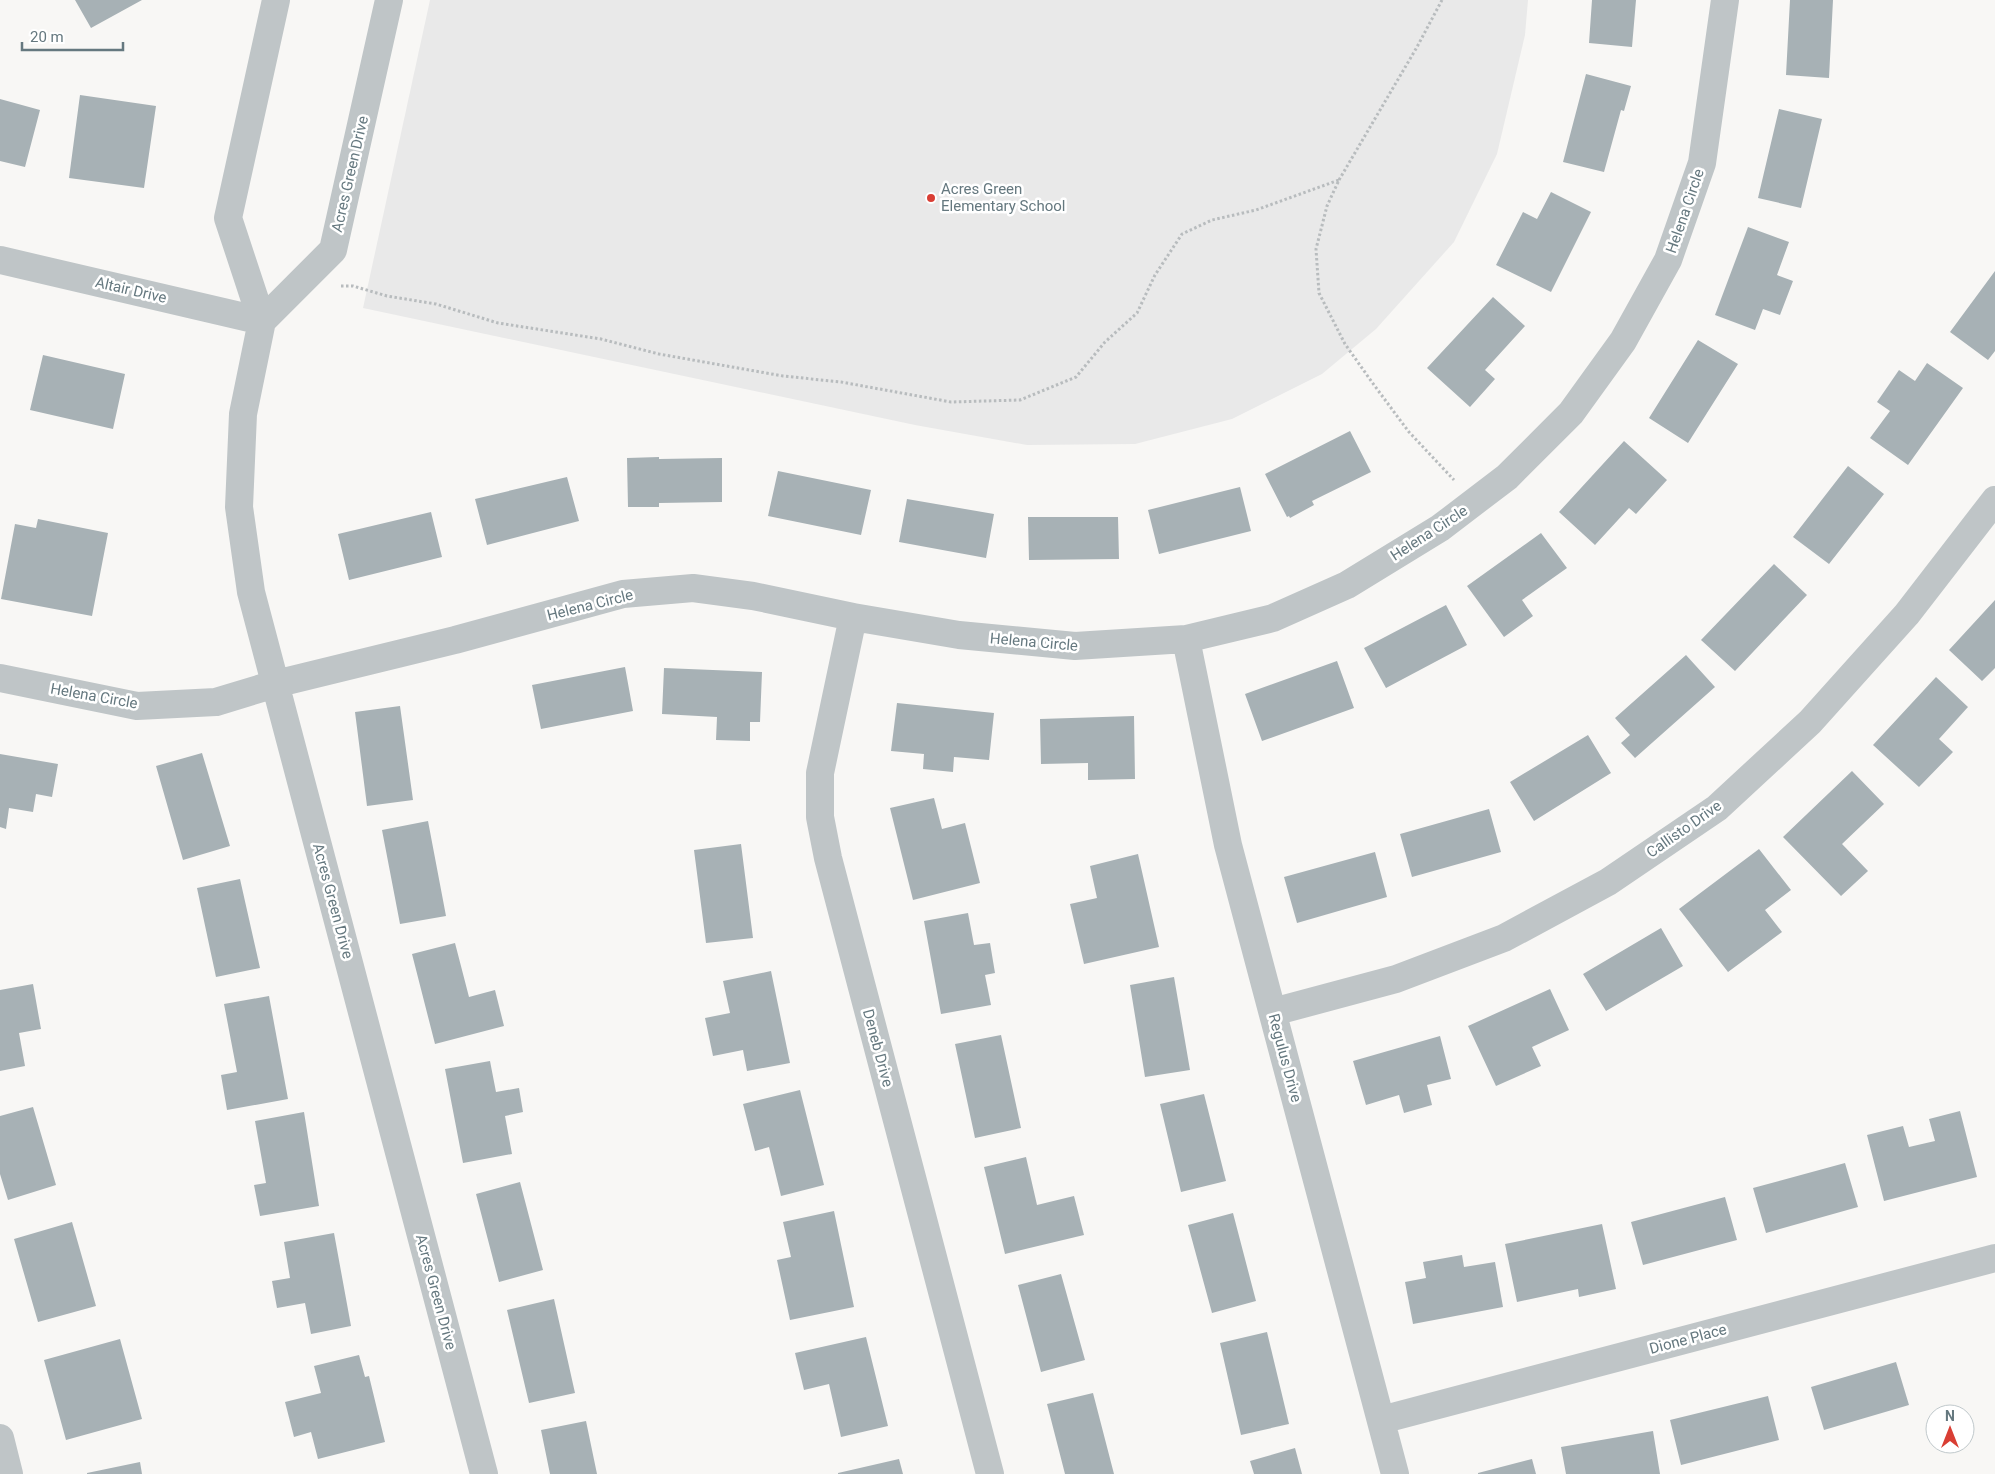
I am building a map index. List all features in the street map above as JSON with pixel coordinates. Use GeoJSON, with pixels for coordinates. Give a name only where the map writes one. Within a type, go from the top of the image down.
{"type":"FeatureCollection","features":[{"type":"Feature","properties":{"kind":"street","name":"Acres Green Drive"},"geometry":{"type":"LineString","coordinates":[[276,0],[228,218],[262,321],[243,414],[239,507],[250,592],[484,1474]]}},
{"type":"Feature","properties":{"kind":"street","name":"Acres Green Drive"},"geometry":{"type":"LineString","coordinates":[[262,321],[333,250],[389,0]]}},
{"type":"Feature","properties":{"kind":"street","name":"Helena Circle"},"geometry":{"type":"LineString","coordinates":[[0,678],[137,706],[216,702],[275,684],[455,640],[622,594],[693,588],[754,596],[853,617],[959,635],[1074,646],[1186,639],[1272,618],[1347,585],[1440,528],[1508,477],[1571,413],[1623,341],[1668,260],[1702,163],[1725,0]]}},
{"type":"Feature","properties":{"kind":"street","name":"Altair Drive"},"geometry":{"type":"LineString","coordinates":[[0,260],[262,321]]}},
{"type":"Feature","properties":{"kind":"street","name":"Callisto Drive"},"geometry":{"type":"LineString","coordinates":[[1272,1012],[1396,979],[1504,938],[1608,882],[1717,808],[1817,715],[1907,614],[1995,500]]}},
{"type":"Feature","properties":{"kind":"street","name":"Deneb Drive"},"geometry":{"type":"LineString","coordinates":[[853,617],[820,773],[820,817],[828,858],[990,1474]]}},
{"type":"Feature","properties":{"kind":"street","name":"Regulus Drive"},"geometry":{"type":"LineString","coordinates":[[1186,639],[1228,845],[1396,1474]]}},
{"type":"Feature","properties":{"kind":"street","name":"Dione Place"},"geometry":{"type":"LineString","coordinates":[[1381,1420],[1995,1258]]}},
{"type":"Feature","properties":{"kind":"street"},"geometry":{"type":"LineString","coordinates":[[0,1438],[9,1474]]}},
{"type":"Feature","properties":{"kind":"path"},"geometry":{"type":"LineString","coordinates":[[1442,0],[1339,180],[1327,206],[1316,249],[1320,294],[1345,344],[1409,432],[1474,503]]}},
{"type":"Feature","properties":{"kind":"path"},"geometry":{"type":"LineString","coordinates":[[335,286],[353,286],[387,296],[436,304],[498,323],[601,339],[659,354],[783,376],[841,382],[950,402],[1020,400],[1076,377],[1105,342],[1137,313],[1155,276],[1182,234],[1212,220],[1256,210],[1339,180]]}},
{"type":"Feature","properties":{"kind":"shaded area","name":"Acres Green Elementary School"},"geometry":{"type":"Polygon","coordinates":[[[430,0],[1528,0],[1525,35],[1497,154],[1454,242],[1376,329],[1322,374],[1232,419],[1135,444],[1027,445],[915,425],[363,308],[430,0]]]}},
{"type":"Feature","properties":{"kind":"building"},"geometry":{"type":"Polygon","coordinates":[[[75,0],[142,0],[91,28],[75,0]]]}},
{"type":"Feature","properties":{"kind":"building"},"geometry":{"type":"Polygon","coordinates":[[[1592,0],[1636,0],[1632,47],[1589,43],[1592,0]]]}},
{"type":"Feature","properties":{"kind":"building"},"geometry":{"type":"Polygon","coordinates":[[[1790,0],[1833,0],[1829,78],[1786,75],[1790,0]]]}},
{"type":"Feature","properties":{"kind":"building"},"geometry":{"type":"Polygon","coordinates":[[[1586,74],[1631,86],[1624,111],[1621,110],[1604,172],[1563,162],[1586,74]]]}},
{"type":"Feature","properties":{"kind":"building"},"geometry":{"type":"Polygon","coordinates":[[[80,95],[156,106],[144,188],[69,178],[80,95]]]}},
{"type":"Feature","properties":{"kind":"building"},"geometry":{"type":"Polygon","coordinates":[[[0,99],[40,110],[25,167],[0,161],[0,99]]]}},
{"type":"Feature","properties":{"kind":"building"},"geometry":{"type":"Polygon","coordinates":[[[1779,109],[1822,119],[1801,208],[1758,198],[1779,109]]]}},
{"type":"Feature","properties":{"kind":"building"},"geometry":{"type":"Polygon","coordinates":[[[1551,192],[1591,212],[1551,292],[1496,265],[1523,212],[1537,219],[1551,192]]]}},
{"type":"Feature","properties":{"kind":"building"},"geometry":{"type":"Polygon","coordinates":[[[1748,227],[1789,242],[1777,275],[1793,281],[1780,315],[1763,309],[1755,330],[1715,315],[1748,227]]]}},
{"type":"Feature","properties":{"kind":"building"},"geometry":{"type":"Polygon","coordinates":[[[1995,271],[1995,351],[1988,360],[1950,332],[1995,271]]]}},
{"type":"Feature","properties":{"kind":"building"},"geometry":{"type":"Polygon","coordinates":[[[1493,297],[1525,326],[1485,370],[1495,379],[1470,407],[1427,368],[1493,297]]]}},
{"type":"Feature","properties":{"kind":"building"},"geometry":{"type":"Polygon","coordinates":[[[1698,340],[1738,364],[1688,443],[1649,418],[1698,340]]]}},
{"type":"Feature","properties":{"kind":"building"},"geometry":{"type":"Polygon","coordinates":[[[43,355],[125,374],[113,429],[30,410],[43,355]]]}},
{"type":"Feature","properties":{"kind":"building"},"geometry":{"type":"Polygon","coordinates":[[[1927,363],[1963,388],[1908,465],[1870,438],[1890,411],[1877,402],[1899,370],[1915,381],[1927,363]]]}},
{"type":"Feature","properties":{"kind":"building"},"geometry":{"type":"Polygon","coordinates":[[[1350,431],[1371,472],[1312,501],[1314,505],[1290,518],[1289,516],[1287,517],[1265,474],[1350,431]]]}},
{"type":"Feature","properties":{"kind":"building"},"geometry":{"type":"Polygon","coordinates":[[[1624,441],[1667,480],[1636,514],[1629,508],[1595,545],[1559,512],[1624,441]]]}},
{"type":"Feature","properties":{"kind":"building"},"geometry":{"type":"Polygon","coordinates":[[[659,457],[659,459],[722,458],[722,502],[659,503],[659,507],[628,507],[627,458],[659,457]]]}},
{"type":"Feature","properties":{"kind":"building"},"geometry":{"type":"Polygon","coordinates":[[[1848,466],[1884,494],[1829,564],[1793,537],[1848,466]]]}},
{"type":"Feature","properties":{"kind":"building"},"geometry":{"type":"Polygon","coordinates":[[[778,471],[871,490],[861,535],[768,516],[778,471]]]}},
{"type":"Feature","properties":{"kind":"building"},"geometry":{"type":"Polygon","coordinates":[[[567,477],[579,521],[487,545],[475,499],[567,477]]]}},
{"type":"Feature","properties":{"kind":"building"},"geometry":{"type":"Polygon","coordinates":[[[1240,487],[1251,531],[1159,554],[1148,510],[1240,487]]]}},
{"type":"Feature","properties":{"kind":"building"},"geometry":{"type":"Polygon","coordinates":[[[907,499],[994,514],[986,558],[899,542],[907,499]]]}},
{"type":"Feature","properties":{"kind":"building"},"geometry":{"type":"Polygon","coordinates":[[[431,512],[442,557],[349,580],[338,534],[431,512]]]}},
{"type":"Feature","properties":{"kind":"building"},"geometry":{"type":"Polygon","coordinates":[[[1028,517],[1118,517],[1119,559],[1029,560],[1028,517]]]}},
{"type":"Feature","properties":{"kind":"building"},"geometry":{"type":"Polygon","coordinates":[[[38,519],[108,533],[92,616],[1,599],[15,524],[36,528],[38,519]]]}},
{"type":"Feature","properties":{"kind":"building"},"geometry":{"type":"Polygon","coordinates":[[[1541,533],[1567,568],[1522,600],[1533,616],[1504,637],[1467,586],[1541,533]]]}},
{"type":"Feature","properties":{"kind":"building"},"geometry":{"type":"Polygon","coordinates":[[[1774,564],[1807,595],[1735,671],[1701,640],[1774,564]]]}},
{"type":"Feature","properties":{"kind":"building"},"geometry":{"type":"Polygon","coordinates":[[[1995,600],[1995,668],[1982,681],[1949,650],[1995,600]]]}},
{"type":"Feature","properties":{"kind":"building"},"geometry":{"type":"Polygon","coordinates":[[[1446,605],[1467,645],[1386,688],[1364,648],[1446,605]]]}},
{"type":"Feature","properties":{"kind":"building"},"geometry":{"type":"Polygon","coordinates":[[[1686,655],[1715,687],[1635,758],[1621,743],[1630,735],[1615,718],[1686,655]]]}},
{"type":"Feature","properties":{"kind":"building"},"geometry":{"type":"Polygon","coordinates":[[[1337,661],[1354,708],[1262,741],[1245,694],[1337,661]]]}},
{"type":"Feature","properties":{"kind":"building"},"geometry":{"type":"Polygon","coordinates":[[[625,667],[633,711],[541,729],[532,685],[625,667]]]}},
{"type":"Feature","properties":{"kind":"building"},"geometry":{"type":"Polygon","coordinates":[[[664,668],[762,672],[760,722],[750,722],[750,741],[716,740],[717,717],[662,714],[664,668]]]}},
{"type":"Feature","properties":{"kind":"building"},"geometry":{"type":"Polygon","coordinates":[[[1936,677],[1968,707],[1939,739],[1953,752],[1919,787],[1873,745],[1936,677]]]}},
{"type":"Feature","properties":{"kind":"building"},"geometry":{"type":"Polygon","coordinates":[[[897,703],[994,713],[989,760],[954,757],[953,772],[923,769],[924,754],[891,751],[897,703]]]}},
{"type":"Feature","properties":{"kind":"building"},"geometry":{"type":"Polygon","coordinates":[[[400,706],[413,800],[367,806],[355,712],[400,706]]]}},
{"type":"Feature","properties":{"kind":"building"},"geometry":{"type":"Polygon","coordinates":[[[1134,716],[1135,779],[1088,780],[1088,763],[1041,764],[1040,719],[1134,716]]]}},
{"type":"Feature","properties":{"kind":"building"},"geometry":{"type":"Polygon","coordinates":[[[1588,735],[1611,773],[1534,821],[1510,782],[1588,735]]]}},
{"type":"Feature","properties":{"kind":"building"},"geometry":{"type":"Polygon","coordinates":[[[202,753],[230,846],[183,860],[156,766],[202,753]]]}},
{"type":"Feature","properties":{"kind":"building"},"geometry":{"type":"Polygon","coordinates":[[[0,754],[58,764],[52,797],[36,794],[33,812],[9,808],[6,829],[0,827],[0,754]]]}},
{"type":"Feature","properties":{"kind":"building"},"geometry":{"type":"Polygon","coordinates":[[[1852,771],[1884,804],[1842,844],[1868,871],[1841,896],[1783,837],[1852,771]]]}},
{"type":"Feature","properties":{"kind":"building"},"geometry":{"type":"Polygon","coordinates":[[[934,798],[942,829],[965,823],[980,883],[913,900],[890,808],[934,798]]]}},
{"type":"Feature","properties":{"kind":"building"},"geometry":{"type":"Polygon","coordinates":[[[1489,809],[1501,852],[1412,877],[1400,834],[1489,809]]]}},
{"type":"Feature","properties":{"kind":"building"},"geometry":{"type":"Polygon","coordinates":[[[428,821],[446,916],[400,924],[382,830],[428,821]]]}},
{"type":"Feature","properties":{"kind":"building"},"geometry":{"type":"Polygon","coordinates":[[[741,844],[753,938],[706,943],[694,850],[741,844]]]}},
{"type":"Feature","properties":{"kind":"building"},"geometry":{"type":"Polygon","coordinates":[[[1759,849],[1791,890],[1765,910],[1782,932],[1728,972],[1679,909],[1759,849]]]}},
{"type":"Feature","properties":{"kind":"building"},"geometry":{"type":"Polygon","coordinates":[[[1375,852],[1387,897],[1297,923],[1284,877],[1375,852]]]}},
{"type":"Feature","properties":{"kind":"building"},"geometry":{"type":"Polygon","coordinates":[[[1138,854],[1159,947],[1084,964],[1070,904],[1097,898],[1090,866],[1138,854]]]}},
{"type":"Feature","properties":{"kind":"building"},"geometry":{"type":"Polygon","coordinates":[[[240,879],[260,968],[216,977],[197,888],[240,879]]]}},
{"type":"Feature","properties":{"kind":"building"},"geometry":{"type":"Polygon","coordinates":[[[968,913],[974,945],[990,943],[995,973],[985,975],[991,1005],[941,1014],[924,921],[968,913]]]}},
{"type":"Feature","properties":{"kind":"building"},"geometry":{"type":"Polygon","coordinates":[[[1661,928],[1683,966],[1606,1011],[1583,974],[1661,928]]]}},
{"type":"Feature","properties":{"kind":"building"},"geometry":{"type":"Polygon","coordinates":[[[455,943],[469,997],[495,990],[504,1026],[435,1044],[412,954],[455,943]]]}},
{"type":"Feature","properties":{"kind":"building"},"geometry":{"type":"Polygon","coordinates":[[[771,971],[790,1063],[747,1071],[743,1050],[713,1056],[705,1018],[730,1013],[723,981],[771,971]]]}},
{"type":"Feature","properties":{"kind":"building"},"geometry":{"type":"Polygon","coordinates":[[[1174,977],[1190,1070],[1145,1077],[1130,985],[1174,977]]]}},
{"type":"Feature","properties":{"kind":"building"},"geometry":{"type":"Polygon","coordinates":[[[33,984],[41,1029],[19,1033],[25,1066],[0,1071],[0,990],[33,984]]]}},
{"type":"Feature","properties":{"kind":"building"},"geometry":{"type":"Polygon","coordinates":[[[1550,989],[1569,1030],[1532,1047],[1541,1066],[1496,1086],[1468,1026],[1550,989]]]}},
{"type":"Feature","properties":{"kind":"building"},"geometry":{"type":"Polygon","coordinates":[[[269,996],[288,1099],[227,1110],[221,1075],[237,1072],[224,1004],[269,996]]]}},
{"type":"Feature","properties":{"kind":"building"},"geometry":{"type":"Polygon","coordinates":[[[1001,1035],[1021,1128],[975,1138],[955,1044],[1001,1035]]]}},
{"type":"Feature","properties":{"kind":"building"},"geometry":{"type":"Polygon","coordinates":[[[1440,1036],[1451,1079],[1427,1085],[1432,1105],[1404,1113],[1399,1095],[1366,1105],[1353,1061],[1440,1036]]]}},
{"type":"Feature","properties":{"kind":"building"},"geometry":{"type":"Polygon","coordinates":[[[490,1061],[496,1092],[519,1088],[523,1112],[505,1116],[512,1154],[463,1163],[445,1069],[490,1061]]]}},
{"type":"Feature","properties":{"kind":"building"},"geometry":{"type":"Polygon","coordinates":[[[800,1090],[824,1185],[781,1196],[769,1147],[755,1151],[743,1104],[800,1090]]]}},
{"type":"Feature","properties":{"kind":"building"},"geometry":{"type":"Polygon","coordinates":[[[1204,1094],[1226,1181],[1181,1192],[1160,1104],[1204,1094]]]}},
{"type":"Feature","properties":{"kind":"building"},"geometry":{"type":"Polygon","coordinates":[[[33,1107],[56,1185],[8,1200],[0,1174],[0,1116],[33,1107]]]}},
{"type":"Feature","properties":{"kind":"building"},"geometry":{"type":"Polygon","coordinates":[[[1960,1111],[1977,1177],[1884,1201],[1867,1135],[1903,1126],[1909,1147],[1935,1141],[1929,1119],[1960,1111]]]}},
{"type":"Feature","properties":{"kind":"building"},"geometry":{"type":"Polygon","coordinates":[[[304,1112],[319,1206],[260,1216],[254,1185],[266,1183],[255,1121],[304,1112]]]}},
{"type":"Feature","properties":{"kind":"building"},"geometry":{"type":"Polygon","coordinates":[[[1026,1157],[1037,1205],[1074,1196],[1084,1235],[1005,1254],[984,1167],[1026,1157]]]}},
{"type":"Feature","properties":{"kind":"building"},"geometry":{"type":"Polygon","coordinates":[[[1845,1163],[1858,1207],[1766,1233],[1753,1188],[1845,1163]]]}},
{"type":"Feature","properties":{"kind":"building"},"geometry":{"type":"Polygon","coordinates":[[[520,1182],[543,1270],[499,1282],[476,1194],[520,1182]]]}},
{"type":"Feature","properties":{"kind":"building"},"geometry":{"type":"Polygon","coordinates":[[[1725,1197],[1737,1240],[1643,1265],[1631,1222],[1725,1197]]]}},
{"type":"Feature","properties":{"kind":"building"},"geometry":{"type":"Polygon","coordinates":[[[834,1211],[854,1307],[790,1320],[777,1260],[791,1257],[783,1222],[834,1211]]]}},
{"type":"Feature","properties":{"kind":"building"},"geometry":{"type":"Polygon","coordinates":[[[1233,1213],[1256,1301],[1212,1313],[1188,1225],[1233,1213]]]}},
{"type":"Feature","properties":{"kind":"building"},"geometry":{"type":"Polygon","coordinates":[[[72,1222],[96,1306],[38,1322],[14,1239],[72,1222]]]}},
{"type":"Feature","properties":{"kind":"building"},"geometry":{"type":"Polygon","coordinates":[[[1602,1224],[1616,1289],[1579,1297],[1578,1289],[1517,1302],[1505,1244],[1602,1224]]]}},
{"type":"Feature","properties":{"kind":"building"},"geometry":{"type":"Polygon","coordinates":[[[334,1233],[351,1326],[311,1334],[305,1303],[277,1308],[272,1281],[290,1278],[284,1242],[334,1233]]]}},
{"type":"Feature","properties":{"kind":"building"},"geometry":{"type":"Polygon","coordinates":[[[1462,1255],[1464,1267],[1495,1262],[1503,1307],[1413,1324],[1405,1282],[1426,1278],[1423,1262],[1462,1255]]]}},
{"type":"Feature","properties":{"kind":"building"},"geometry":{"type":"Polygon","coordinates":[[[1061,1274],[1085,1360],[1041,1372],[1018,1285],[1061,1274]]]}},
{"type":"Feature","properties":{"kind":"building"},"geometry":{"type":"Polygon","coordinates":[[[554,1299],[575,1393],[529,1403],[507,1310],[554,1299]]]}},
{"type":"Feature","properties":{"kind":"building"},"geometry":{"type":"Polygon","coordinates":[[[1267,1332],[1289,1424],[1241,1435],[1220,1343],[1267,1332]]]}},
{"type":"Feature","properties":{"kind":"building"},"geometry":{"type":"Polygon","coordinates":[[[866,1337],[888,1426],[841,1437],[829,1384],[804,1390],[795,1353],[866,1337]]]}},
{"type":"Feature","properties":{"kind":"building"},"geometry":{"type":"Polygon","coordinates":[[[120,1339],[142,1419],[66,1440],[44,1360],[120,1339]]]}},
{"type":"Feature","properties":{"kind":"building"},"geometry":{"type":"Polygon","coordinates":[[[359,1355],[365,1377],[369,1376],[385,1442],[318,1459],[311,1432],[294,1437],[285,1402],[321,1393],[314,1366],[359,1355]]]}},
{"type":"Feature","properties":{"kind":"building"},"geometry":{"type":"Polygon","coordinates":[[[1896,1362],[1909,1405],[1824,1430],[1811,1387],[1896,1362]]]}},
{"type":"Feature","properties":{"kind":"building"},"geometry":{"type":"Polygon","coordinates":[[[1093,1393],[1114,1474],[1065,1474],[1047,1404],[1093,1393]]]}},
{"type":"Feature","properties":{"kind":"building"},"geometry":{"type":"Polygon","coordinates":[[[1768,1396],[1779,1440],[1681,1465],[1670,1420],[1768,1396]]]}},
{"type":"Feature","properties":{"kind":"building"},"geometry":{"type":"Polygon","coordinates":[[[586,1421],[597,1474],[550,1474],[541,1430],[586,1421]]]}},
{"type":"Feature","properties":{"kind":"building"},"geometry":{"type":"Polygon","coordinates":[[[1653,1431],[1660,1474],[1566,1474],[1561,1447],[1653,1431]]]}},
{"type":"Feature","properties":{"kind":"building"},"geometry":{"type":"Polygon","coordinates":[[[1295,1448],[1302,1474],[1254,1474],[1250,1461],[1295,1448]]]}},
{"type":"Feature","properties":{"kind":"building"},"geometry":{"type":"Polygon","coordinates":[[[899,1459],[903,1474],[838,1474],[838,1473],[899,1459]]]}},
{"type":"Feature","properties":{"kind":"building"},"geometry":{"type":"Polygon","coordinates":[[[1532,1459],[1536,1474],[1478,1474],[1478,1473],[1532,1459]]]}},
{"type":"Feature","properties":{"kind":"building"},"geometry":{"type":"Polygon","coordinates":[[[140,1462],[142,1474],[87,1474],[87,1473],[140,1462]]]}},
{"type":"Feature","properties":{"kind":"place","name":"Acres Green Elementary School"},"geometry":{"type":"Point","coordinates":[931,198]}}]}
